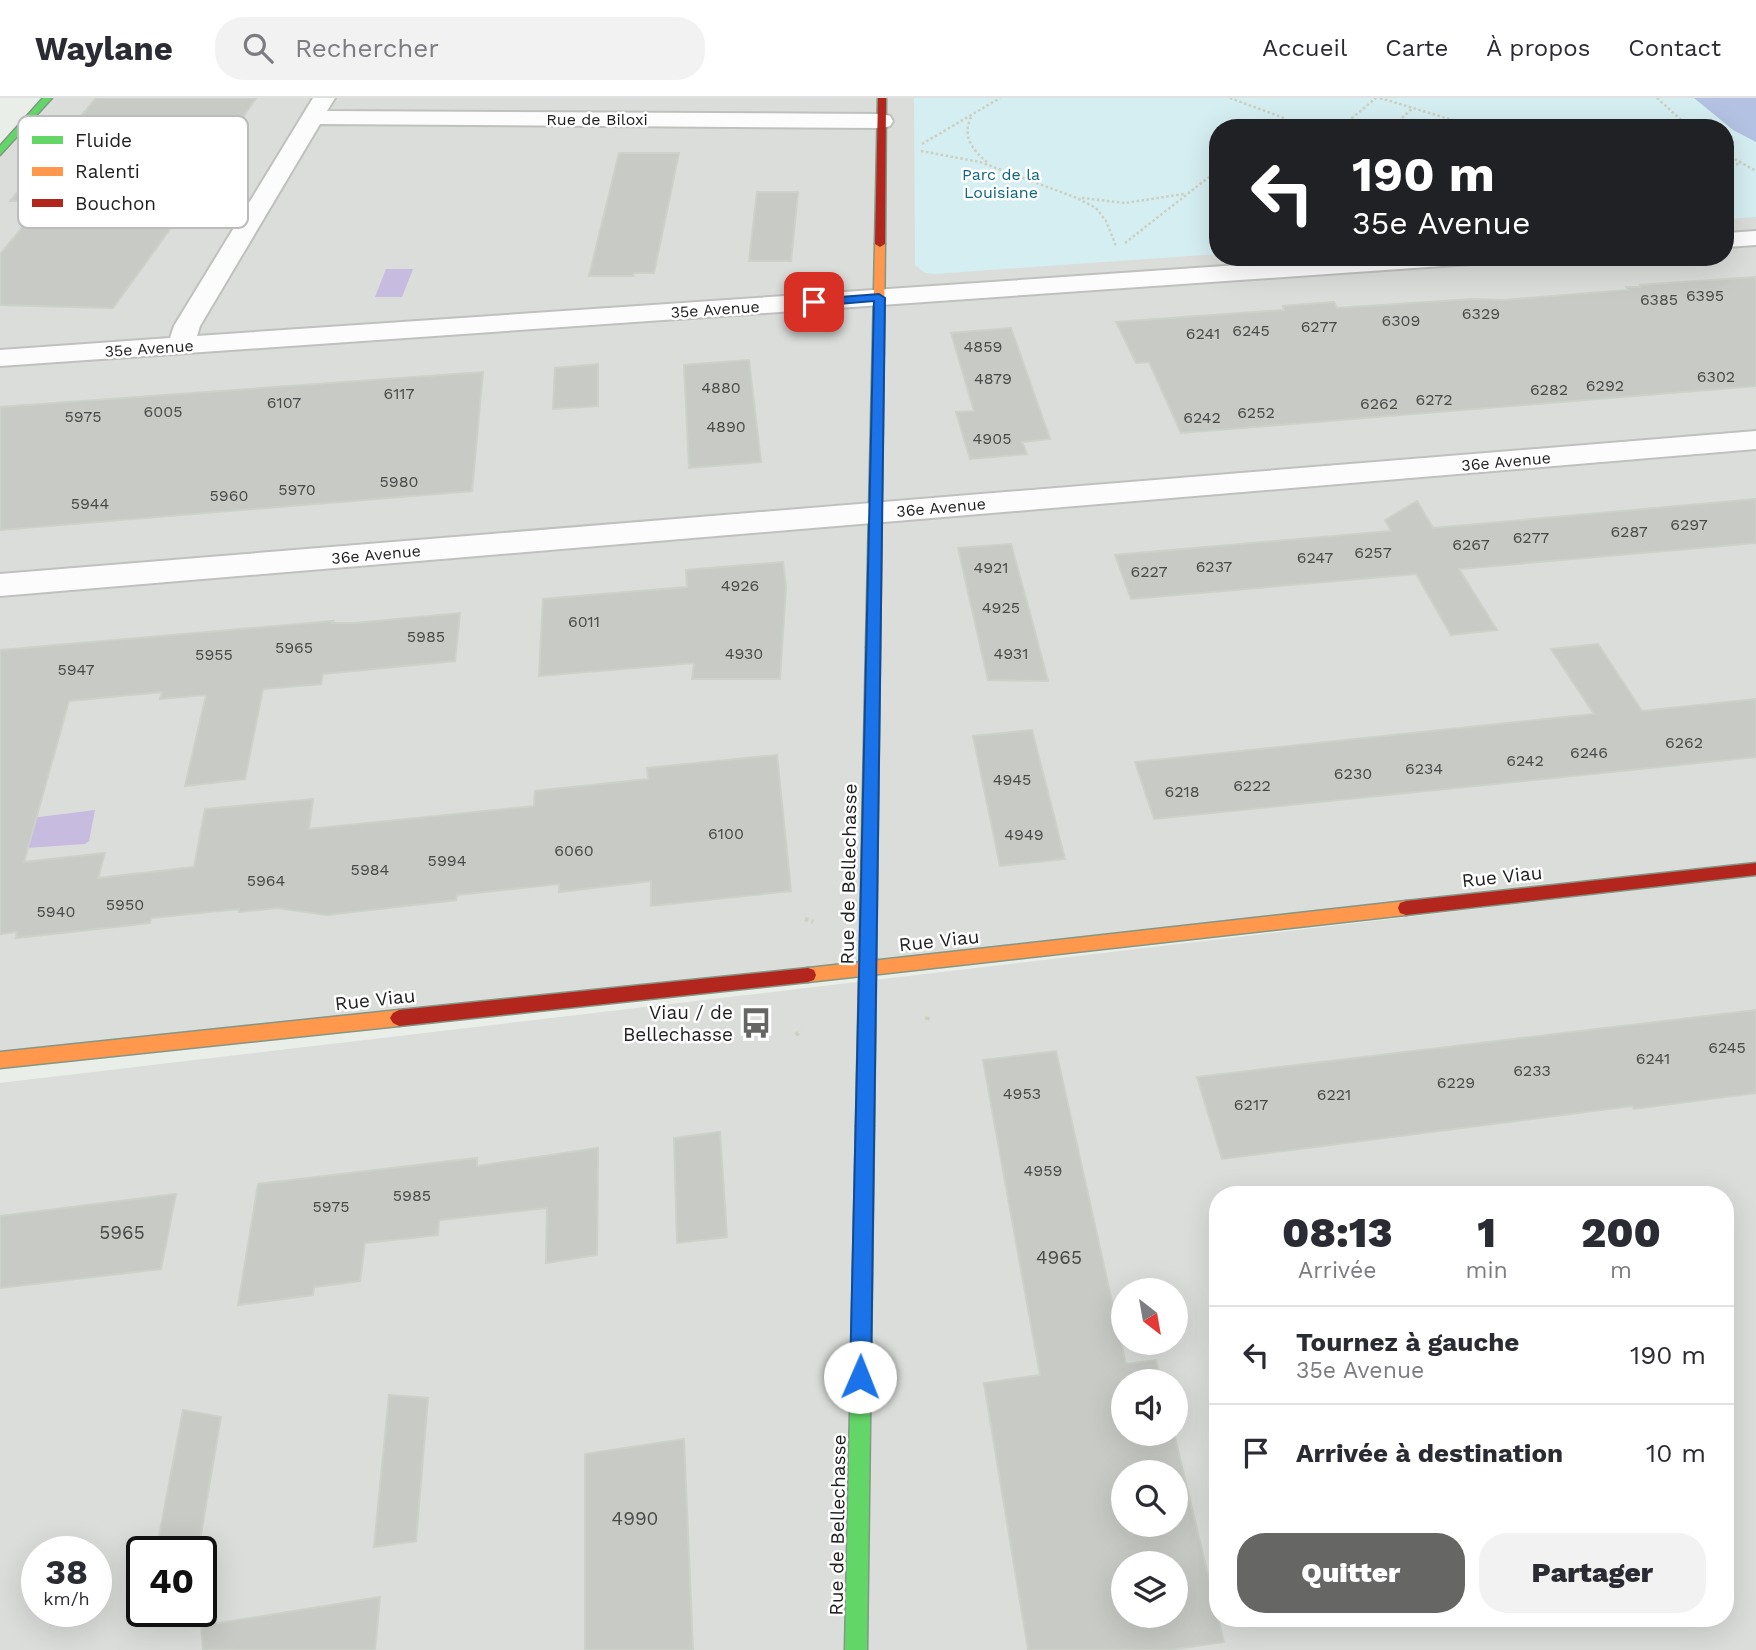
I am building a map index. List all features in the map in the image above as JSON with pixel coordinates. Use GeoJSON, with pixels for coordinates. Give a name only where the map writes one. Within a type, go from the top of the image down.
{"type":"FeatureCollection","features":[{"type":"Feature","properties":{"kind":"street"},"geometry":{"type":"LineString","coordinates":[[32,116],[48,98]]}},
{"type":"Feature","properties":{"kind":"street","name":"Rue de Bellechasse"},"geometry":{"type":"LineString","coordinates":[[856,1650],[882,98]]}},
{"type":"Feature","properties":{"kind":"street"},"geometry":{"type":"LineString","coordinates":[[248,225],[319,108]]}},
{"type":"Feature","properties":{"kind":"street","name":"Rue de Biloxi"},"geometry":{"type":"LineString","coordinates":[[319,108],[882,121]]}},
{"type":"Feature","properties":{"kind":"street"},"geometry":{"type":"LineString","coordinates":[[0,152],[18,132]]}},
{"type":"Feature","properties":{"kind":"street"},"geometry":{"type":"LineString","coordinates":[[181,346],[187,326],[246,228]]}},
{"type":"Feature","properties":{"kind":"street"},"geometry":{"type":"LineString","coordinates":[[1734,239],[1756,238]]}},
{"type":"Feature","properties":{"kind":"street","name":"35e Avenue"},"geometry":{"type":"LineString","coordinates":[[0,358],[1341,266]]}},
{"type":"Feature","properties":{"kind":"street","name":"36e Avenue"},"geometry":{"type":"LineString","coordinates":[[0,585],[1756,440]]}},
{"type":"Feature","properties":{"kind":"street","name":"Rue Viau"},"geometry":{"type":"LineString","coordinates":[[0,1060],[868,969],[1756,869]]}},
{"type":"Feature","properties":{"kind":"path"},"geometry":{"type":"LineString","coordinates":[[920,146],[1000,98]]}},
{"type":"Feature","properties":{"kind":"path"},"geometry":{"type":"LineString","coordinates":[[1230,98],[1282,119]]}},
{"type":"Feature","properties":{"kind":"path"},"geometry":{"type":"LineString","coordinates":[[1351,119],[1378,98],[1449,119]]}},
{"type":"Feature","properties":{"kind":"path"},"geometry":{"type":"LineString","coordinates":[[1657,98],[1680,119]]}},
{"type":"Feature","properties":{"kind":"path"},"geometry":{"type":"LineString","coordinates":[[1401,119],[1413,108]]}},
{"type":"Feature","properties":{"kind":"path"},"geometry":{"type":"LineString","coordinates":[[971,116],[965,132],[968,141],[981,158],[994,167]]}},
{"type":"Feature","properties":{"kind":"path"},"geometry":{"type":"LineString","coordinates":[[909,152],[940,153],[994,167],[1077,198],[1096,208],[1106,220],[1117,242],[1116,250],[1209,177]]}},
{"type":"Feature","properties":{"kind":"path"},"geometry":{"type":"LineString","coordinates":[[1734,159],[1756,171]]}},
{"type":"Feature","properties":{"kind":"path"},"geometry":{"type":"LineString","coordinates":[[1734,164],[1741,164]]}},
{"type":"Feature","properties":{"kind":"path"},"geometry":{"type":"LineString","coordinates":[[1077,198],[1125,203],[1148,202],[1188,193]]}},
{"type":"Feature","properties":{"kind":"path"},"geometry":{"type":"LineString","coordinates":[[804,919],[813,922]]}},
{"type":"Feature","properties":{"kind":"path"},"geometry":{"type":"LineString","coordinates":[[796,1035],[801,1030]]}},
{"type":"Feature","properties":{"kind":"shaded area"},"geometry":{"type":"Polygon","coordinates":[[[46,98],[1756,98],[1756,865],[0,1058],[0,150],[18,130],[18,228],[248,228],[248,116],[30,116],[46,98]]]}},
{"type":"Feature","properties":{"kind":"shaded area"},"geometry":{"type":"Polygon","coordinates":[[[1694,98],[1756,98],[1756,142],[1734,131],[1734,119],[1720,119],[1694,98]]]}},
{"type":"Feature","properties":{"kind":"shaded area"},"geometry":{"type":"Polygon","coordinates":[[[386,269],[413,269],[402,297],[375,297],[386,269]]]}},
{"type":"Feature","properties":{"kind":"shaded area"},"geometry":{"type":"Polygon","coordinates":[[[95,810],[89,841],[85,844],[12,849],[23,819],[95,810]]]}},
{"type":"Feature","properties":{"kind":"shaded area"},"geometry":{"type":"Polygon","coordinates":[[[1756,876],[1756,1650],[0,1650],[0,1083],[1756,876]]]}},
{"type":"Feature","properties":{"kind":"green space","name":"Parc de la Louisiane"},"geometry":{"type":"Polygon","coordinates":[[[914,98],[1756,98],[1756,217],[1734,218],[1734,119],[1209,119],[1209,255],[934,274],[925,273],[915,265],[914,98]]]}},
{"type":"Feature","properties":{"kind":"building"},"geometry":{"type":"Polygon","coordinates":[[[96,98],[256,98],[244,116],[81,116],[96,98]]]}},
{"type":"Feature","properties":{"kind":"building"},"geometry":{"type":"Polygon","coordinates":[[[619,153],[679,153],[654,273],[589,276],[619,153]]]}},
{"type":"Feature","properties":{"kind":"building"},"geometry":{"type":"Polygon","coordinates":[[[18,191],[18,201],[10,201],[18,191]]]}},
{"type":"Feature","properties":{"kind":"building"},"geometry":{"type":"Polygon","coordinates":[[[757,192],[798,192],[791,261],[749,261],[757,192]]]}},
{"type":"Feature","properties":{"kind":"building"},"geometry":{"type":"Polygon","coordinates":[[[22,228],[171,228],[113,308],[0,305],[0,254],[22,228]]]}},
{"type":"Feature","properties":{"kind":"building"},"geometry":{"type":"Polygon","coordinates":[[[1756,277],[1756,386],[1181,433],[1149,362],[1136,363],[1116,322],[1284,310],[1283,306],[1334,302],[1337,308],[1472,299],[1503,300],[1628,290],[1626,287],[1641,287],[1640,285],[1756,277]]]}},
{"type":"Feature","properties":{"kind":"building"},"geometry":{"type":"Polygon","coordinates":[[[1011,328],[1050,439],[1022,442],[1027,454],[970,459],[956,412],[974,411],[951,333],[1011,328]]]}},
{"type":"Feature","properties":{"kind":"building"},"geometry":{"type":"Polygon","coordinates":[[[749,360],[761,462],[689,468],[684,365],[749,360]]]}},
{"type":"Feature","properties":{"kind":"building"},"geometry":{"type":"Polygon","coordinates":[[[598,364],[598,406],[553,409],[555,368],[598,364]]]}},
{"type":"Feature","properties":{"kind":"building"},"geometry":{"type":"Polygon","coordinates":[[[483,372],[472,491],[0,530],[0,407],[483,372]]]}},
{"type":"Feature","properties":{"kind":"building"},"geometry":{"type":"Polygon","coordinates":[[[1756,499],[1756,543],[1459,569],[1497,630],[1451,635],[1416,574],[1131,599],[1115,555],[1391,531],[1385,520],[1417,501],[1433,528],[1756,499]]]}},
{"type":"Feature","properties":{"kind":"building"},"geometry":{"type":"Polygon","coordinates":[[[1011,544],[1048,681],[988,680],[958,548],[1011,544]]]}},
{"type":"Feature","properties":{"kind":"building"},"geometry":{"type":"Polygon","coordinates":[[[783,562],[786,587],[780,679],[692,679],[694,663],[539,676],[543,599],[687,587],[686,570],[783,562]]]}},
{"type":"Feature","properties":{"kind":"building"},"geometry":{"type":"Polygon","coordinates":[[[460,613],[455,661],[323,674],[321,684],[263,689],[245,779],[185,786],[206,695],[160,699],[162,692],[69,701],[24,862],[105,853],[98,878],[194,867],[205,809],[313,799],[309,829],[534,806],[535,791],[648,779],[647,768],[777,755],[791,891],[651,906],[651,881],[559,892],[559,884],[457,895],[456,900],[327,915],[277,908],[239,912],[239,909],[151,918],[150,923],[16,938],[17,932],[0,934],[0,650],[333,621],[332,623],[355,623],[460,613]]]}},
{"type":"Feature","properties":{"kind":"building"},"geometry":{"type":"Polygon","coordinates":[[[1598,644],[1642,711],[1756,699],[1756,757],[1154,819],[1135,762],[1594,714],[1551,649],[1598,644]]]}},
{"type":"Feature","properties":{"kind":"building"},"geometry":{"type":"Polygon","coordinates":[[[1032,730],[1065,859],[1000,866],[973,736],[1032,730]]]}},
{"type":"Feature","properties":{"kind":"building"},"geometry":{"type":"Polygon","coordinates":[[[1756,1010],[1756,1093],[1634,1109],[1632,1106],[1222,1159],[1197,1077],[1756,1010]]]}},
{"type":"Feature","properties":{"kind":"building"},"geometry":{"type":"Polygon","coordinates":[[[1056,1051],[1111,1297],[1111,1355],[1124,1355],[1126,1364],[1156,1360],[1158,1369],[1111,1369],[1111,1446],[1177,1446],[1180,1460],[1111,1460],[1111,1537],[1188,1537],[1188,1492],[1209,1579],[1209,1627],[1220,1627],[1224,1642],[1169,1650],[1028,1650],[984,1383],[1040,1375],[983,1060],[1056,1051]]]}},
{"type":"Feature","properties":{"kind":"building"},"geometry":{"type":"Polygon","coordinates":[[[720,1132],[727,1237],[677,1243],[674,1138],[720,1132]]]}},
{"type":"Feature","properties":{"kind":"building"},"geometry":{"type":"Polygon","coordinates":[[[598,1148],[597,1255],[546,1263],[547,1208],[439,1220],[438,1235],[365,1243],[360,1281],[314,1287],[313,1295],[238,1305],[258,1184],[477,1158],[477,1166],[598,1148]]]}},
{"type":"Feature","properties":{"kind":"building"},"geometry":{"type":"Polygon","coordinates":[[[176,1194],[161,1269],[0,1288],[0,1216],[176,1194]]]}},
{"type":"Feature","properties":{"kind":"building"},"geometry":{"type":"Polygon","coordinates":[[[389,1395],[428,1398],[416,1541],[374,1547],[389,1395]]]}},
{"type":"Feature","properties":{"kind":"building"},"geometry":{"type":"Polygon","coordinates":[[[183,1410],[221,1417],[201,1536],[159,1536],[183,1410]]]}},
{"type":"Feature","properties":{"kind":"building"},"geometry":{"type":"Polygon","coordinates":[[[684,1439],[693,1650],[585,1650],[585,1454],[684,1439]]]}},
{"type":"Feature","properties":{"kind":"building"},"geometry":{"type":"Polygon","coordinates":[[[380,1597],[375,1650],[203,1650],[201,1627],[217,1627],[217,1623],[380,1597]]]}},
{"type":"Feature","properties":{"kind":"traffic: fast"},"geometry":{"type":"LineString","coordinates":[[32,116],[48,98]]}},
{"type":"Feature","properties":{"kind":"traffic: fast"},"geometry":{"type":"LineString","coordinates":[[0,152],[18,132]]}},
{"type":"Feature","properties":{"kind":"traffic: fast"},"geometry":{"type":"LineString","coordinates":[[856,1650],[865,1126]]}},
{"type":"Feature","properties":{"kind":"traffic: slow"},"geometry":{"type":"LineString","coordinates":[[873,647],[880,244]]}},
{"type":"Feature","properties":{"kind":"traffic: slow"},"geometry":{"type":"LineString","coordinates":[[808,975],[1406,908]]}},
{"type":"Feature","properties":{"kind":"traffic: slow"},"geometry":{"type":"LineString","coordinates":[[0,1060],[399,1018]]}},
{"type":"Feature","properties":{"kind":"traffic: jam"},"geometry":{"type":"LineString","coordinates":[[880,244],[882,98]]}},
{"type":"Feature","properties":{"kind":"traffic: jam"},"geometry":{"type":"LineString","coordinates":[[865,1126],[873,647]]}},
{"type":"Feature","properties":{"kind":"traffic: jam"},"geometry":{"type":"LineString","coordinates":[[1406,908],[1756,869]]}},
{"type":"Feature","properties":{"kind":"traffic: jam"},"geometry":{"type":"LineString","coordinates":[[399,1018],[808,975]]}},
{"type":"Feature","properties":{"kind":"place","name":"Viau / de Bellechasse"},"geometry":{"type":"Point","coordinates":[756,1023]}},
{"type":"Feature","properties":{"kind":"route"},"geometry":{"type":"LineString","coordinates":[[814,302],[879,298],[860,1377]]}}]}
